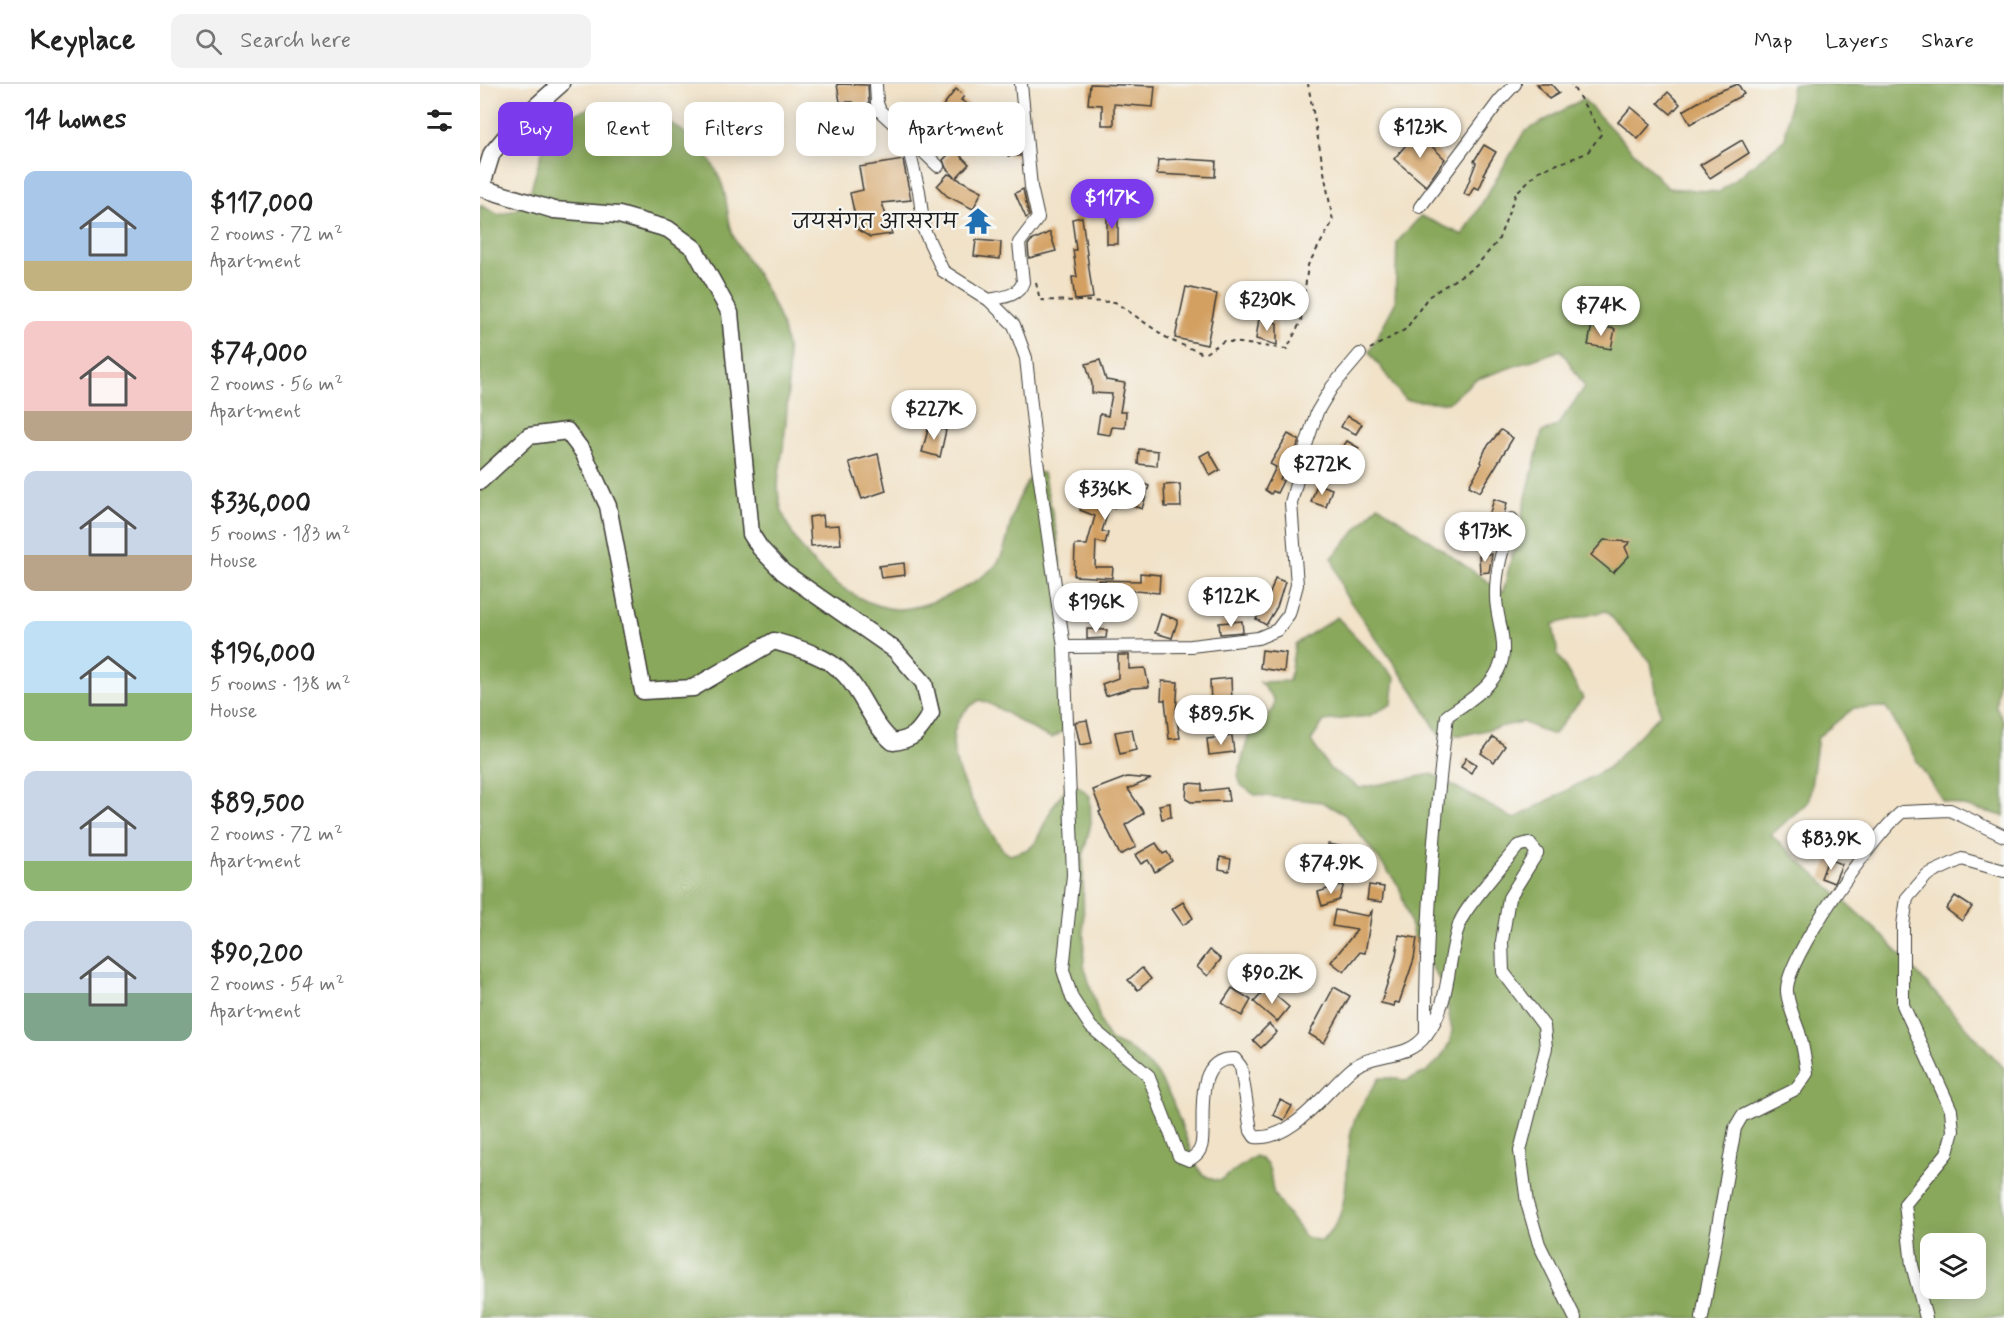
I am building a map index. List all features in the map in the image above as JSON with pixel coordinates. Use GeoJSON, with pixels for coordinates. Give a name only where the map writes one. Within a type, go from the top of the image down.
{"type":"FeatureCollection","features":[{"type":"Feature","properties":{"kind":"main road"},"geometry":{"type":"LineString","coordinates":[[480,480],[530,436],[567,431],[583,452],[608,506],[643,691],[693,688],[774,641],[808,650],[844,674],[881,732],[893,742],[908,740],[919,731],[931,713],[924,683],[895,650],[783,572],[760,548],[752,534],[730,313],[694,248],[668,229],[638,220],[619,215],[554,210],[481,190],[492,153],[517,123],[561,84]]}},
{"type":"Feature","properties":{"kind":"street"},"geometry":{"type":"LineString","coordinates":[[876,84],[877,103],[880,111],[888,118]]}},
{"type":"Feature","properties":{"kind":"street"},"geometry":{"type":"LineString","coordinates":[[989,300],[1015,293],[1021,288],[1023,282],[1019,243],[1038,218],[1031,188],[1021,84]]}},
{"type":"Feature","properties":{"kind":"street"},"geometry":{"type":"LineString","coordinates":[[1420,207],[1500,100],[1515,84]]}},
{"type":"Feature","properties":{"kind":"street"},"geometry":{"type":"LineString","coordinates":[[910,156],[919,191],[924,230],[943,271],[989,300],[1014,325],[1026,358],[1036,460],[1064,647],[1073,875],[1063,970],[1072,998],[1091,1027],[1148,1075],[1179,1156],[1190,1160],[1198,1155],[1202,1143],[1203,1091],[1216,1063],[1224,1058],[1235,1059],[1241,1067],[1251,1131],[1255,1137],[1263,1138],[1289,1128],[1355,1067],[1380,1056],[1407,1052],[1426,1036],[1445,1001],[1460,921],[1518,846],[1529,843],[1537,854],[1509,898],[1502,940],[1503,972],[1545,1026],[1546,1048],[1520,1151],[1527,1203],[1539,1244],[1575,1318]]}},
{"type":"Feature","properties":{"kind":"street"},"geometry":{"type":"LineString","coordinates":[[928,156],[938,166]]}},
{"type":"Feature","properties":{"kind":"street"},"geometry":{"type":"LineString","coordinates":[[1064,647],[1191,646],[1258,638],[1277,630],[1288,614],[1297,585],[1291,503],[1307,442],[1317,412],[1332,387],[1360,354]]}},
{"type":"Feature","properties":{"kind":"street"},"geometry":{"type":"LineString","coordinates":[[1426,1036],[1425,980],[1432,861],[1447,716],[1480,692],[1494,678],[1502,661],[1503,647],[1496,599],[1496,575],[1512,519]]}},
{"type":"Feature","properties":{"kind":"street"},"geometry":{"type":"LineString","coordinates":[[1702,1318],[1735,1128],[1742,1116],[1796,1089],[1807,1073],[1801,1040],[1787,992],[1790,974],[1842,886],[1875,838],[1902,812],[1950,810],[2004,836]]}},
{"type":"Feature","properties":{"kind":"street"},"geometry":{"type":"LineString","coordinates":[[1926,1318],[1912,1265],[1905,1204],[1947,1153],[1953,1131],[1951,1110],[1903,1005],[1903,926],[1907,898],[1927,874],[1962,859],[2004,871]]}},
{"type":"Feature","properties":{"kind":"path"},"geometry":{"type":"LineString","coordinates":[[1036,282],[1040,300],[1115,302],[1170,340],[1204,354],[1224,341],[1287,349],[1300,321],[1308,265],[1333,221],[1308,84]]}},
{"type":"Feature","properties":{"kind":"path"},"geometry":{"type":"LineString","coordinates":[[1360,354],[1406,329],[1428,297],[1476,266],[1498,241],[1516,193],[1539,171],[1587,153],[1602,133],[1571,84]]}},
{"type":"Feature","properties":{"kind":"green space"},"geometry":{"type":"Polygon","coordinates":[[[1792,84],[2004,84],[2004,643],[2000,654],[1996,706],[2004,722],[2004,816],[1943,801],[1886,707],[1854,708],[1818,737],[1809,801],[1771,835],[1883,936],[2004,1068],[2004,1318],[480,1318],[480,205],[499,215],[524,204],[529,197],[541,156],[573,156],[573,115],[585,110],[585,156],[672,156],[672,125],[684,133],[684,156],[707,156],[716,170],[723,187],[734,237],[771,300],[781,323],[787,347],[787,411],[778,484],[784,517],[806,554],[839,585],[877,605],[896,609],[920,606],[962,589],[985,574],[998,562],[1024,488],[1034,472],[1043,473],[1057,533],[1065,611],[1067,729],[1052,738],[980,700],[962,714],[954,732],[954,752],[959,773],[980,815],[1003,850],[1010,855],[1029,849],[1035,843],[1052,808],[1063,792],[1072,786],[1080,787],[1090,796],[1091,823],[1083,857],[1084,965],[1103,1029],[1110,1040],[1132,1050],[1157,1073],[1172,1100],[1196,1164],[1202,1174],[1214,1180],[1221,1180],[1255,1156],[1267,1165],[1274,1194],[1305,1237],[1321,1241],[1332,1230],[1339,1218],[1346,1189],[1352,1128],[1367,1096],[1379,1078],[1396,1078],[1406,1081],[1426,1072],[1440,1059],[1449,1044],[1452,1031],[1444,988],[1414,937],[1399,886],[1345,815],[1322,802],[1255,795],[1241,785],[1238,776],[1249,733],[1273,710],[1274,700],[1260,682],[1289,681],[1295,644],[1337,617],[1395,678],[1392,704],[1369,716],[1324,721],[1311,741],[1330,769],[1360,788],[1432,774],[1514,819],[1608,768],[1660,714],[1651,662],[1606,611],[1553,624],[1558,655],[1583,698],[1553,735],[1522,722],[1464,735],[1439,735],[1414,692],[1344,593],[1332,558],[1378,505],[1503,592],[1542,432],[1557,426],[1585,387],[1561,350],[1475,380],[1448,403],[1405,400],[1369,352],[1395,303],[1397,242],[1421,216],[1463,235],[1524,132],[1583,99],[1668,188],[1719,192],[1785,139],[1792,84]]]}},
{"type":"Feature","properties":{"kind":"building"},"geometry":{"type":"Polygon","coordinates":[[[837,84],[868,85],[869,102],[840,102],[837,84]]]}},
{"type":"Feature","properties":{"kind":"building"},"geometry":{"type":"Polygon","coordinates":[[[1090,84],[1155,86],[1153,107],[1114,104],[1114,125],[1102,125],[1102,105],[1088,104],[1090,84]]]}},
{"type":"Feature","properties":{"kind":"building"},"geometry":{"type":"Polygon","coordinates":[[[1537,84],[1551,84],[1559,93],[1549,99],[1537,84]]]}},
{"type":"Feature","properties":{"kind":"building"},"geometry":{"type":"Polygon","coordinates":[[[1738,84],[1744,94],[1690,124],[1683,111],[1712,94],[1738,84]]]}},
{"type":"Feature","properties":{"kind":"building"},"geometry":{"type":"Polygon","coordinates":[[[956,89],[964,96],[961,100],[964,102],[946,102],[956,89]]]}},
{"type":"Feature","properties":{"kind":"building"},"geometry":{"type":"Polygon","coordinates":[[[1668,92],[1680,104],[1671,114],[1658,103],[1668,92]]]}},
{"type":"Feature","properties":{"kind":"building"},"geometry":{"type":"Polygon","coordinates":[[[1631,107],[1651,124],[1638,139],[1618,122],[1631,107]]]}},
{"type":"Feature","properties":{"kind":"building"},"geometry":{"type":"Polygon","coordinates":[[[1417,132],[1445,159],[1426,186],[1394,159],[1417,132]]]}},
{"type":"Feature","properties":{"kind":"building"},"geometry":{"type":"Polygon","coordinates":[[[1742,140],[1749,153],[1710,178],[1700,165],[1742,140]]]}},
{"type":"Feature","properties":{"kind":"building"},"geometry":{"type":"Polygon","coordinates":[[[1484,145],[1496,152],[1483,174],[1485,175],[1479,189],[1474,187],[1469,196],[1464,194],[1476,163],[1474,161],[1484,145]]]}},
{"type":"Feature","properties":{"kind":"building"},"geometry":{"type":"Polygon","coordinates":[[[947,156],[961,156],[969,164],[956,178],[982,191],[973,209],[947,196],[937,186],[948,174],[955,177],[946,168],[943,160],[947,156]]]}},
{"type":"Feature","properties":{"kind":"building"},"geometry":{"type":"Polygon","coordinates":[[[903,160],[911,200],[882,203],[892,234],[870,237],[858,230],[850,193],[863,190],[859,167],[903,160]]]}},
{"type":"Feature","properties":{"kind":"building"},"geometry":{"type":"Polygon","coordinates":[[[1158,160],[1216,161],[1215,177],[1157,174],[1158,160]]]}},
{"type":"Feature","properties":{"kind":"building"},"geometry":{"type":"Polygon","coordinates":[[[1023,189],[1029,216],[1026,218],[1015,193],[1023,189]]]}},
{"type":"Feature","properties":{"kind":"building"},"geometry":{"type":"Polygon","coordinates":[[[1082,217],[1093,298],[1075,300],[1072,277],[1077,277],[1073,250],[1076,250],[1072,219],[1082,217]]]}},
{"type":"Feature","properties":{"kind":"building"},"geometry":{"type":"Polygon","coordinates":[[[1107,217],[1118,217],[1118,244],[1107,244],[1107,217]]]}},
{"type":"Feature","properties":{"kind":"building"},"geometry":{"type":"Polygon","coordinates":[[[1050,232],[1056,251],[1029,258],[1028,245],[1031,241],[1050,232]]]}},
{"type":"Feature","properties":{"kind":"building"},"geometry":{"type":"Polygon","coordinates":[[[976,240],[1001,242],[1000,259],[974,256],[976,240]]]}},
{"type":"Feature","properties":{"kind":"building"},"geometry":{"type":"Polygon","coordinates":[[[1186,287],[1217,294],[1207,345],[1175,338],[1186,287]]]}},
{"type":"Feature","properties":{"kind":"building"},"geometry":{"type":"Polygon","coordinates":[[[1593,294],[1595,314],[1574,315],[1572,296],[1593,294]]]}},
{"type":"Feature","properties":{"kind":"building"},"geometry":{"type":"Polygon","coordinates":[[[1259,318],[1277,323],[1277,345],[1256,339],[1259,318]]]}},
{"type":"Feature","properties":{"kind":"building"},"geometry":{"type":"Polygon","coordinates":[[[1592,324],[1615,329],[1611,349],[1588,345],[1592,324]]]}},
{"type":"Feature","properties":{"kind":"building"},"geometry":{"type":"Polygon","coordinates":[[[1100,360],[1106,380],[1125,383],[1120,412],[1126,412],[1125,428],[1112,427],[1110,435],[1097,433],[1100,414],[1108,416],[1112,394],[1092,393],[1092,384],[1086,364],[1100,360]]]}},
{"type":"Feature","properties":{"kind":"building"},"geometry":{"type":"Polygon","coordinates":[[[1347,416],[1362,424],[1356,434],[1341,427],[1347,416]]]}},
{"type":"Feature","properties":{"kind":"building"},"geometry":{"type":"Polygon","coordinates":[[[929,426],[946,430],[940,457],[922,452],[929,426]]]}},
{"type":"Feature","properties":{"kind":"building"},"geometry":{"type":"Polygon","coordinates":[[[1501,430],[1513,438],[1480,492],[1469,486],[1482,463],[1480,462],[1486,448],[1501,430]]]}},
{"type":"Feature","properties":{"kind":"building"},"geometry":{"type":"Polygon","coordinates":[[[1288,434],[1299,440],[1295,454],[1280,479],[1283,481],[1277,493],[1273,491],[1271,494],[1265,490],[1276,467],[1270,464],[1288,434]]]}},
{"type":"Feature","properties":{"kind":"building"},"geometry":{"type":"Polygon","coordinates":[[[1347,441],[1359,448],[1351,462],[1355,465],[1345,479],[1328,468],[1347,441]]]}},
{"type":"Feature","properties":{"kind":"building"},"geometry":{"type":"Polygon","coordinates":[[[1139,449],[1158,451],[1157,466],[1138,464],[1139,449]]]}},
{"type":"Feature","properties":{"kind":"building"},"geometry":{"type":"Polygon","coordinates":[[[1209,451],[1220,470],[1210,476],[1200,456],[1209,451]]]}},
{"type":"Feature","properties":{"kind":"building"},"geometry":{"type":"Polygon","coordinates":[[[878,454],[886,491],[862,499],[849,462],[878,454]]]}},
{"type":"Feature","properties":{"kind":"building"},"geometry":{"type":"Polygon","coordinates":[[[1112,472],[1149,486],[1142,509],[1117,500],[1114,508],[1110,506],[1102,531],[1108,533],[1105,544],[1096,541],[1095,567],[1113,567],[1112,578],[1074,576],[1075,545],[1087,545],[1095,516],[1080,510],[1083,499],[1091,502],[1100,482],[1109,486],[1112,472]]]}},
{"type":"Feature","properties":{"kind":"building"},"geometry":{"type":"Polygon","coordinates":[[[1180,484],[1181,507],[1165,507],[1164,485],[1180,484]]]}},
{"type":"Feature","properties":{"kind":"building"},"geometry":{"type":"Polygon","coordinates":[[[1317,484],[1332,489],[1326,507],[1311,502],[1317,484]]]}},
{"type":"Feature","properties":{"kind":"building"},"geometry":{"type":"Polygon","coordinates":[[[1494,499],[1507,503],[1500,530],[1486,526],[1494,499]]]}},
{"type":"Feature","properties":{"kind":"building"},"geometry":{"type":"Polygon","coordinates":[[[823,515],[824,526],[839,525],[841,544],[811,546],[809,517],[823,515]]]}},
{"type":"Feature","properties":{"kind":"building"},"geometry":{"type":"Polygon","coordinates":[[[1604,540],[1630,542],[1625,547],[1629,556],[1613,573],[1591,555],[1604,540]]]}},
{"type":"Feature","properties":{"kind":"building"},"geometry":{"type":"Polygon","coordinates":[[[1492,554],[1489,572],[1480,573],[1479,555],[1492,554]]]}},
{"type":"Feature","properties":{"kind":"building"},"geometry":{"type":"Polygon","coordinates":[[[904,563],[905,575],[881,578],[879,566],[904,563]]]}},
{"type":"Feature","properties":{"kind":"building"},"geometry":{"type":"Polygon","coordinates":[[[1140,573],[1160,575],[1159,593],[1098,588],[1098,580],[1140,581],[1140,573]]]}},
{"type":"Feature","properties":{"kind":"building"},"geometry":{"type":"Polygon","coordinates":[[[1275,578],[1285,582],[1277,607],[1266,625],[1256,619],[1268,600],[1275,578]]]}},
{"type":"Feature","properties":{"kind":"building"},"geometry":{"type":"Polygon","coordinates":[[[1161,614],[1178,620],[1172,638],[1155,633],[1161,614]]]}},
{"type":"Feature","properties":{"kind":"building"},"geometry":{"type":"Polygon","coordinates":[[[1242,621],[1243,632],[1220,634],[1219,623],[1242,621]]]}},
{"type":"Feature","properties":{"kind":"building"},"geometry":{"type":"Polygon","coordinates":[[[1087,629],[1107,630],[1106,638],[1087,639],[1087,629]]]}},
{"type":"Feature","properties":{"kind":"building"},"geometry":{"type":"Polygon","coordinates":[[[1262,650],[1286,653],[1284,672],[1260,668],[1262,650]]]}},
{"type":"Feature","properties":{"kind":"building"},"geometry":{"type":"Polygon","coordinates":[[[1118,655],[1129,655],[1129,669],[1145,668],[1149,687],[1132,688],[1106,696],[1102,684],[1118,678],[1118,655]]]}},
{"type":"Feature","properties":{"kind":"building"},"geometry":{"type":"Polygon","coordinates":[[[1231,678],[1232,703],[1211,704],[1210,680],[1231,678]]]}},
{"type":"Feature","properties":{"kind":"building"},"geometry":{"type":"Polygon","coordinates":[[[1162,681],[1178,682],[1176,714],[1180,738],[1169,739],[1165,700],[1161,700],[1162,681]]]}},
{"type":"Feature","properties":{"kind":"building"},"geometry":{"type":"Polygon","coordinates":[[[1087,720],[1092,743],[1080,745],[1075,722],[1087,720]]]}},
{"type":"Feature","properties":{"kind":"building"},"geometry":{"type":"Polygon","coordinates":[[[1132,729],[1136,750],[1120,754],[1115,732],[1132,729]]]}},
{"type":"Feature","properties":{"kind":"building"},"geometry":{"type":"Polygon","coordinates":[[[1232,736],[1234,752],[1209,755],[1207,739],[1232,736]]]}},
{"type":"Feature","properties":{"kind":"building"},"geometry":{"type":"Polygon","coordinates":[[[1493,737],[1505,746],[1494,762],[1481,753],[1493,737]]]}},
{"type":"Feature","properties":{"kind":"building"},"geometry":{"type":"Polygon","coordinates":[[[1466,758],[1476,764],[1471,773],[1461,767],[1466,758]]]}},
{"type":"Feature","properties":{"kind":"building"},"geometry":{"type":"Polygon","coordinates":[[[1127,777],[1151,779],[1128,789],[1144,813],[1125,825],[1136,847],[1120,855],[1099,812],[1101,811],[1093,790],[1127,777]]]}},
{"type":"Feature","properties":{"kind":"building"},"geometry":{"type":"Polygon","coordinates":[[[1187,783],[1202,784],[1202,791],[1227,788],[1229,801],[1191,802],[1186,799],[1187,783]]]}},
{"type":"Feature","properties":{"kind":"building"},"geometry":{"type":"Polygon","coordinates":[[[1170,803],[1171,817],[1162,819],[1159,805],[1170,803]]]}},
{"type":"Feature","properties":{"kind":"building"},"geometry":{"type":"Polygon","coordinates":[[[1156,843],[1163,854],[1167,852],[1172,861],[1155,872],[1148,860],[1141,864],[1135,855],[1156,843]]]}},
{"type":"Feature","properties":{"kind":"building"},"geometry":{"type":"Polygon","coordinates":[[[1328,844],[1345,847],[1343,859],[1326,855],[1328,844]]]}},
{"type":"Feature","properties":{"kind":"building"},"geometry":{"type":"Polygon","coordinates":[[[1220,857],[1231,859],[1229,871],[1219,869],[1220,857]]]}},
{"type":"Feature","properties":{"kind":"building"},"geometry":{"type":"Polygon","coordinates":[[[1828,859],[1842,864],[1834,883],[1821,878],[1828,859]]]}},
{"type":"Feature","properties":{"kind":"building"},"geometry":{"type":"Polygon","coordinates":[[[1344,884],[1339,900],[1322,906],[1318,892],[1344,884]]]}},
{"type":"Feature","properties":{"kind":"building"},"geometry":{"type":"Polygon","coordinates":[[[1369,885],[1384,887],[1382,902],[1367,900],[1369,885]]]}},
{"type":"Feature","properties":{"kind":"building"},"geometry":{"type":"Polygon","coordinates":[[[1955,896],[1972,907],[1962,921],[1946,909],[1955,896]]]}},
{"type":"Feature","properties":{"kind":"building"},"geometry":{"type":"Polygon","coordinates":[[[1183,902],[1193,918],[1183,925],[1172,909],[1183,902]]]}},
{"type":"Feature","properties":{"kind":"building"},"geometry":{"type":"Polygon","coordinates":[[[1335,910],[1368,916],[1372,911],[1365,953],[1360,952],[1344,972],[1331,962],[1357,930],[1332,926],[1335,910]]]}},
{"type":"Feature","properties":{"kind":"building"},"geometry":{"type":"Polygon","coordinates":[[[1399,935],[1417,938],[1414,959],[1399,1003],[1395,1002],[1394,1006],[1381,1003],[1396,956],[1399,935]]]}},
{"type":"Feature","properties":{"kind":"building"},"geometry":{"type":"Polygon","coordinates":[[[1210,950],[1221,959],[1208,976],[1197,967],[1210,950]]]}},
{"type":"Feature","properties":{"kind":"building"},"geometry":{"type":"Polygon","coordinates":[[[1261,960],[1269,968],[1272,965],[1282,974],[1269,988],[1250,971],[1261,960]]]}},
{"type":"Feature","properties":{"kind":"building"},"geometry":{"type":"Polygon","coordinates":[[[1142,968],[1151,979],[1138,990],[1128,980],[1142,968]]]}},
{"type":"Feature","properties":{"kind":"building"},"geometry":{"type":"Polygon","coordinates":[[[1334,987],[1350,996],[1324,1043],[1309,1034],[1334,987]]]}},
{"type":"Feature","properties":{"kind":"building"},"geometry":{"type":"Polygon","coordinates":[[[1232,988],[1251,1000],[1242,1016],[1222,1003],[1232,988]]]}},
{"type":"Feature","properties":{"kind":"building"},"geometry":{"type":"Polygon","coordinates":[[[1267,988],[1289,1007],[1277,1022],[1254,1002],[1267,988]]]}},
{"type":"Feature","properties":{"kind":"building"},"geometry":{"type":"Polygon","coordinates":[[[1269,1024],[1277,1032],[1261,1048],[1253,1040],[1269,1024]]]}},
{"type":"Feature","properties":{"kind":"building"},"geometry":{"type":"Polygon","coordinates":[[[1280,1100],[1292,1106],[1284,1120],[1273,1115],[1280,1100]]]}},
{"type":"Feature","properties":{"kind":"place","name":"जयसंगत आसराम"},"geometry":{"type":"Point","coordinates":[978,221]}}]}
